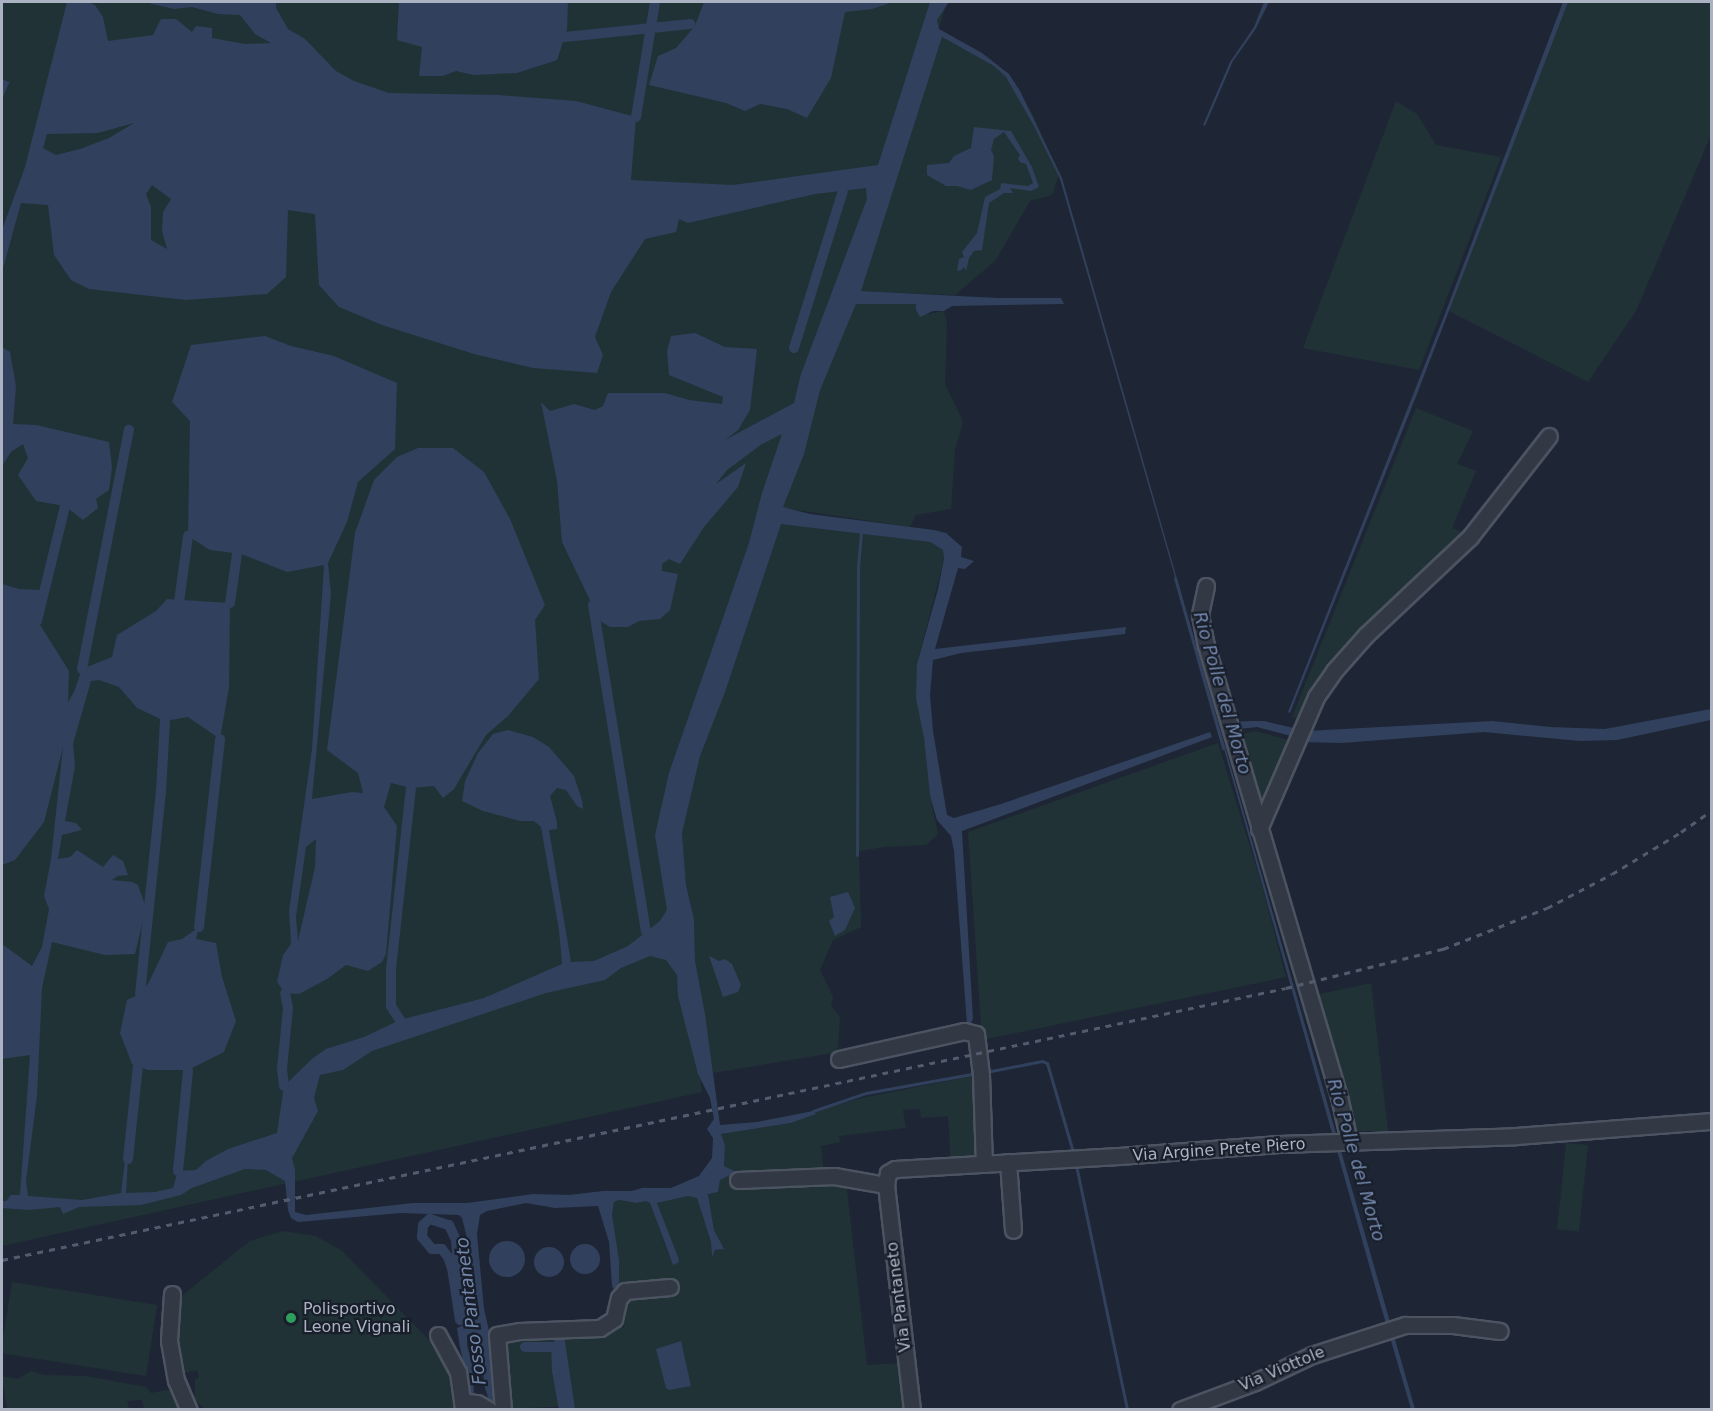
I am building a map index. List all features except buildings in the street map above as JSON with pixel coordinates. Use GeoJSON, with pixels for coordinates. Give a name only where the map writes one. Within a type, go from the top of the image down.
{"type":"FeatureCollection","features":[{"type":"Feature","properties":{"kind":"street"},"geometry":{"type":"LineString","coordinates":[[1260,829],[1316,697],[1334,670],[1366,635],[1470,537],[1549,436]]}},
{"type":"Feature","properties":{"kind":"street"},"geometry":{"type":"LineString","coordinates":[[1206,586],[1200,615],[1206,645],[1340,1101],[1342,1142]]}},
{"type":"Feature","properties":{"kind":"street"},"geometry":{"type":"LineString","coordinates":[[839,1059],[964,1031],[976,1034],[984,1164]]}},
{"type":"Feature","properties":{"kind":"street","name":"Via Argine Prete Piero"},"geometry":{"type":"LineString","coordinates":[[886,1185],[888,1173],[895,1169],[1279,1144],[1516,1136],[1712,1121]]}},
{"type":"Feature","properties":{"kind":"street"},"geometry":{"type":"LineString","coordinates":[[1008,1162],[1013,1230]]}},
{"type":"Feature","properties":{"kind":"street"},"geometry":{"type":"LineString","coordinates":[[738,1180],[834,1176],[886,1185]]}},
{"type":"Feature","properties":{"kind":"street","name":"Via Pantaneto"},"geometry":{"type":"LineString","coordinates":[[886,1185],[912,1410]]}},
{"type":"Feature","properties":{"kind":"street"},"geometry":{"type":"LineString","coordinates":[[503,1410],[497,1335],[519,1331],[600,1328],[614,1318],[619,1298],[625,1291],[670,1287]]}},
{"type":"Feature","properties":{"kind":"street"},"geometry":{"type":"LineString","coordinates":[[172,1294],[169,1341],[176,1380],[189,1410]]}},
{"type":"Feature","properties":{"kind":"street","name":"Via Viottole"},"geometry":{"type":"LineString","coordinates":[[1180,1410],[1255,1382],[1312,1355],[1404,1325],[1453,1325],[1500,1331]]}},
{"type":"Feature","properties":{"kind":"street"},"geometry":{"type":"LineString","coordinates":[[438,1335],[458,1372],[462,1405],[477,1403],[489,1410]]}},
{"type":"Feature","properties":{"kind":"shaded area"},"geometry":{"type":"Polygon","coordinates":[[[2,2],[947,2],[834,353],[856,304],[917,304],[929,314],[944,311],[947,323],[945,384],[963,422],[955,450],[951,509],[916,515],[910,527],[784,508],[781,523],[930,542],[943,550],[944,559],[917,664],[930,796],[938,834],[926,845],[859,851],[861,927],[833,940],[820,970],[833,997],[831,1006],[840,1016],[838,1048],[832,1053],[713,1073],[695,961],[694,919],[686,885],[682,839],[671,873],[702,1092],[2,1246],[2,2]]]}},
{"type":"Feature","properties":{"kind":"shaded area"},"geometry":{"type":"Polygon","coordinates":[[[1566,2],[1711,2],[1711,135],[1636,311],[1588,382],[1447,310],[1566,2]]]}},
{"type":"Feature","properties":{"kind":"shaded area"},"geometry":{"type":"Polygon","coordinates":[[[942,37],[1004,71],[1032,113],[1059,175],[1052,195],[1030,201],[995,261],[955,295],[860,291],[942,37]]]}},
{"type":"Feature","properties":{"kind":"shaded area"},"geometry":{"type":"Polygon","coordinates":[[[1396,101],[1417,114],[1436,145],[1501,157],[1419,370],[1303,348],[1396,101]]]}},
{"type":"Feature","properties":{"kind":"shaded area"},"geometry":{"type":"Polygon","coordinates":[[[1416,408],[1473,431],[1457,464],[1476,471],[1452,528],[1466,534],[1301,719],[1292,717],[1416,408]]]}},
{"type":"Feature","properties":{"kind":"shaded area"},"geometry":{"type":"Polygon","coordinates":[[[1255,731],[1292,741],[1261,816],[1239,735],[1255,731]]]}},
{"type":"Feature","properties":{"kind":"shaded area"},"geometry":{"type":"Polygon","coordinates":[[[1218,743],[1263,889],[1286,977],[982,1040],[968,832],[1218,743]]]}},
{"type":"Feature","properties":{"kind":"shaded area"},"geometry":{"type":"Polygon","coordinates":[[[1371,983],[1388,1131],[1355,1131],[1347,1119],[1311,996],[1371,983]]]}},
{"type":"Feature","properties":{"kind":"shaded area"},"geometry":{"type":"Polygon","coordinates":[[[978,1075],[980,1160],[951,1161],[948,1116],[921,1118],[920,1109],[903,1110],[906,1128],[839,1136],[840,1142],[821,1146],[824,1173],[846,1182],[867,1365],[904,1363],[909,1409],[570,1410],[569,1406],[506,1409],[500,1338],[624,1327],[612,1215],[614,1202],[619,1200],[650,1203],[668,1254],[679,1262],[657,1203],[688,1196],[697,1198],[711,1242],[712,1258],[715,1250],[723,1249],[714,1230],[708,1193],[718,1192],[720,1180],[732,1171],[724,1166],[725,1145],[721,1134],[791,1123],[816,1114],[813,1111],[866,1097],[978,1075]]]}},
{"type":"Feature","properties":{"kind":"shaded area"},"geometry":{"type":"Polygon","coordinates":[[[1566,1143],[1588,1145],[1579,1232],[1557,1229],[1566,1143]]]}},
{"type":"Feature","properties":{"kind":"shaded area","name":"Polisportivo Leone Vignali"},"geometry":{"type":"Polygon","coordinates":[[[283,1231],[316,1236],[342,1251],[432,1343],[453,1375],[454,1409],[205,1409],[195,1400],[195,1380],[199,1377],[197,1370],[180,1374],[173,1331],[177,1304],[184,1294],[250,1241],[283,1231]]]}},
{"type":"Feature","properties":{"kind":"shaded area"},"geometry":{"type":"Polygon","coordinates":[[[12,1282],[157,1305],[146,1376],[2,1353],[12,1282]]]}},
{"type":"Feature","properties":{"kind":"shaded area"},"geometry":{"type":"Polygon","coordinates":[[[31,1371],[43,1375],[85,1376],[146,1387],[151,1393],[172,1389],[182,1409],[144,1409],[142,1400],[127,1401],[129,1409],[7,1409],[2,1376],[18,1379],[31,1371]]]}},
{"type":"Feature","properties":{"kind":"water"},"geometry":{"type":"Polygon","coordinates":[[[67,2],[88,2],[95,5],[103,17],[108,41],[153,35],[161,19],[176,19],[192,32],[196,26],[212,28],[212,38],[245,44],[271,43],[255,34],[240,15],[218,14],[192,7],[174,9],[144,2],[276,2],[276,8],[288,29],[305,39],[336,71],[354,81],[389,93],[498,95],[576,101],[636,117],[631,180],[733,185],[878,165],[930,2],[949,2],[937,20],[939,29],[982,53],[1009,74],[1020,91],[1062,178],[1415,1409],[1411,1409],[1377,1293],[1197,653],[1060,179],[1034,126],[1006,77],[994,66],[942,37],[861,291],[998,298],[1061,298],[1064,304],[952,306],[944,311],[933,311],[920,317],[916,304],[856,304],[820,390],[804,454],[783,507],[810,514],[934,530],[946,533],[962,547],[961,557],[974,561],[965,569],[958,568],[935,649],[1126,627],[1125,634],[961,653],[933,660],[930,695],[933,731],[947,815],[954,818],[1001,804],[1210,732],[1212,737],[962,831],[973,1019],[970,1025],[967,1024],[954,851],[951,836],[937,820],[930,796],[924,738],[916,698],[917,664],[938,589],[944,559],[943,550],[930,542],[781,524],[725,692],[700,756],[682,833],[686,885],[694,919],[695,961],[705,1014],[720,1125],[757,1122],[813,1111],[816,1114],[791,1123],[721,1134],[725,1145],[724,1166],[736,1172],[720,1180],[718,1192],[708,1194],[714,1230],[724,1249],[715,1250],[712,1258],[711,1242],[697,1198],[688,1196],[657,1203],[678,1257],[679,1262],[673,1265],[650,1203],[619,1200],[614,1202],[612,1215],[619,1260],[619,1287],[613,1289],[609,1242],[598,1206],[555,1208],[526,1203],[487,1211],[480,1215],[477,1234],[484,1309],[490,1335],[495,1405],[492,1405],[489,1400],[485,1388],[478,1334],[473,1332],[467,1335],[474,1394],[470,1393],[460,1347],[457,1328],[478,1319],[470,1250],[462,1218],[459,1215],[401,1213],[298,1222],[291,1218],[288,1210],[285,1181],[266,1170],[245,1169],[192,1188],[181,1195],[141,1205],[79,1207],[63,1214],[60,1207],[29,1210],[2,1208],[2,1201],[6,1201],[11,1195],[20,1195],[30,1055],[2,1059],[2,944],[32,966],[42,947],[49,909],[44,896],[51,859],[63,747],[44,822],[15,860],[2,865],[2,584],[19,589],[40,590],[37,620],[69,671],[68,702],[82,669],[112,657],[117,635],[156,611],[167,599],[230,603],[229,687],[220,739],[188,717],[165,721],[137,708],[119,687],[99,680],[91,681],[73,744],[75,766],[65,821],[76,823],[82,830],[62,835],[58,859],[70,857],[77,850],[103,867],[113,855],[123,861],[128,875],[118,876],[112,880],[132,882],[138,885],[146,908],[135,954],[105,955],[52,942],[42,988],[37,1096],[26,1181],[28,1196],[82,1200],[121,1193],[125,1160],[128,1159],[126,1193],[155,1192],[173,1188],[178,1171],[196,1170],[206,1161],[228,1149],[277,1133],[284,1086],[313,1058],[326,1049],[364,1037],[400,1020],[484,998],[562,964],[559,930],[541,827],[534,821],[520,821],[483,811],[462,801],[465,781],[478,753],[493,734],[508,730],[533,737],[549,747],[574,776],[583,809],[577,806],[566,790],[557,788],[550,796],[557,829],[549,830],[571,962],[594,961],[628,946],[660,921],[667,910],[655,835],[669,773],[749,543],[762,493],[782,434],[762,444],[727,470],[716,484],[746,463],[738,487],[704,527],[680,564],[669,559],[662,564],[662,571],[678,574],[670,610],[660,619],[639,621],[628,627],[610,627],[600,621],[562,542],[557,481],[541,402],[550,411],[574,404],[595,410],[603,406],[608,393],[665,393],[689,400],[722,404],[723,397],[669,375],[667,351],[671,336],[695,333],[725,347],[757,349],[750,410],[738,430],[725,440],[794,403],[801,374],[867,199],[866,188],[815,194],[688,223],[679,219],[676,232],[645,239],[611,292],[595,337],[603,355],[597,373],[533,368],[474,354],[382,325],[339,307],[319,285],[315,214],[288,210],[286,277],[267,294],[186,300],[89,289],[71,280],[54,255],[48,205],[21,203],[2,272],[2,230],[25,167],[67,2]],[[134,123],[98,133],[47,134],[43,148],[56,155],[80,149],[109,138],[134,123]],[[152,185],[146,194],[151,207],[151,240],[167,249],[162,231],[163,212],[171,199],[152,185]],[[650,956],[621,968],[605,980],[546,993],[372,1051],[343,1070],[320,1075],[314,1098],[318,1111],[292,1158],[295,1170],[295,1212],[306,1215],[413,1203],[467,1203],[533,1194],[569,1195],[603,1191],[632,1191],[642,1188],[671,1188],[699,1176],[712,1158],[713,1138],[707,1129],[714,1119],[710,1098],[698,1074],[678,996],[677,975],[666,960],[650,956]]]}},
{"type":"Feature","properties":{"kind":"water"},"geometry":{"type":"Polygon","coordinates":[[[399,2],[568,2],[567,30],[557,60],[517,73],[474,75],[456,71],[443,76],[419,76],[422,47],[397,40],[399,2]]]}},
{"type":"Feature","properties":{"kind":"water"},"geometry":{"type":"Polygon","coordinates":[[[704,2],[893,2],[872,9],[845,12],[831,78],[807,118],[787,109],[760,104],[745,111],[726,103],[649,85],[658,56],[676,48],[695,26],[704,2]]]}},
{"type":"Feature","properties":{"kind":"water"},"geometry":{"type":"Polygon","coordinates":[[[1264,2],[1269,2],[1255,30],[1233,61],[1205,126],[1203,125],[1230,62],[1254,27],[1264,2]]]}},
{"type":"Feature","properties":{"kind":"water"},"geometry":{"type":"Polygon","coordinates":[[[1563,2],[1568,2],[1417,394],[1290,713],[1288,712],[1446,311],[1563,2]]]}},
{"type":"Feature","properties":{"kind":"water"},"geometry":{"type":"Polygon","coordinates":[[[2,79],[9,82],[2,99],[2,79]]]}},
{"type":"Feature","properties":{"kind":"water"},"geometry":{"type":"Polygon","coordinates":[[[974,127],[1011,131],[1032,167],[1039,187],[1031,191],[1010,188],[1013,193],[1004,193],[989,203],[982,250],[974,251],[969,258],[966,271],[964,267],[960,271],[957,270],[959,259],[964,257],[962,252],[977,233],[985,197],[1000,189],[1001,183],[1028,186],[1033,183],[1026,164],[1020,162],[1018,159],[1020,155],[1004,132],[994,139],[991,150],[994,156],[992,180],[971,190],[946,186],[927,175],[927,165],[949,163],[954,156],[971,148],[974,127]]]}},
{"type":"Feature","properties":{"kind":"water"},"geometry":{"type":"Polygon","coordinates":[[[265,336],[291,346],[334,356],[397,383],[395,449],[358,482],[347,522],[328,563],[331,594],[312,799],[352,792],[363,793],[358,773],[327,750],[355,533],[374,480],[397,457],[418,448],[453,448],[484,472],[510,519],[545,605],[535,620],[539,679],[508,716],[486,735],[454,789],[443,798],[434,786],[411,788],[391,783],[384,807],[397,826],[386,954],[382,962],[368,971],[346,965],[327,979],[299,994],[285,993],[277,982],[283,955],[291,944],[289,911],[312,749],[324,565],[287,572],[241,554],[210,550],[188,536],[190,421],[172,402],[191,345],[265,336]],[[316,839],[306,847],[296,917],[298,941],[315,867],[316,839]]]}},
{"type":"Feature","properties":{"kind":"water"},"geometry":{"type":"Polygon","coordinates":[[[2,347],[10,352],[16,386],[13,424],[36,425],[109,442],[112,467],[109,490],[96,499],[98,508],[83,520],[65,506],[36,501],[18,475],[28,458],[23,444],[11,452],[2,466],[2,347]]]}},
{"type":"Feature","properties":{"kind":"water"},"geometry":{"type":"Polygon","coordinates":[[[1711,709],[1711,720],[1617,740],[1580,741],[1484,732],[1342,743],[1303,742],[1307,731],[1492,721],[1550,727],[1605,729],[1711,709]]]}},
{"type":"Feature","properties":{"kind":"water"},"geometry":{"type":"Polygon","coordinates":[[[1264,721],[1298,729],[1295,737],[1257,727],[1238,729],[1236,722],[1264,721]]]}},
{"type":"Feature","properties":{"kind":"water"},"geometry":{"type":"Polygon","coordinates":[[[848,892],[855,908],[845,930],[835,936],[829,921],[834,917],[830,897],[848,892]]]}},
{"type":"Feature","properties":{"kind":"water"},"geometry":{"type":"Polygon","coordinates":[[[199,927],[196,939],[216,943],[222,977],[236,1021],[224,1052],[188,1070],[148,1070],[132,1064],[120,1033],[127,1000],[140,994],[149,982],[168,942],[182,939],[199,927]]]}},
{"type":"Feature","properties":{"kind":"water"},"geometry":{"type":"Polygon","coordinates":[[[709,956],[719,961],[725,959],[732,964],[741,985],[738,992],[723,997],[709,956]]]}},
{"type":"Feature","properties":{"kind":"water"},"geometry":{"type":"Polygon","coordinates":[[[507,1241],[520,1246],[525,1259],[520,1272],[507,1277],[494,1272],[489,1259],[494,1246],[507,1241]]]}},
{"type":"Feature","properties":{"kind":"water"},"geometry":{"type":"Polygon","coordinates":[[[585,1244],[595,1249],[600,1259],[595,1269],[585,1274],[575,1269],[570,1259],[575,1249],[585,1244]]]}},
{"type":"Feature","properties":{"kind":"water"},"geometry":{"type":"Polygon","coordinates":[[[549,1247],[560,1251],[564,1262],[560,1273],[549,1277],[538,1273],[534,1262],[538,1251],[549,1247]]]}},
{"type":"Feature","properties":{"kind":"water"},"geometry":{"type":"Polygon","coordinates":[[[681,1341],[691,1386],[669,1390],[666,1388],[656,1349],[681,1341]]]}},
{"type":"Feature","properties":{"kind":"waterway"},"geometry":{"type":"LineString","coordinates":[[636,117],[655,2]]}},
{"type":"Feature","properties":{"kind":"waterway"},"geometry":{"type":"LineString","coordinates":[[565,37],[690,24]]}},
{"type":"Feature","properties":{"kind":"waterway"},"geometry":{"type":"LineString","coordinates":[[794,348],[843,191]]}},
{"type":"Feature","properties":{"kind":"waterway"},"geometry":{"type":"LineString","coordinates":[[82,669],[129,430]]}},
{"type":"Feature","properties":{"kind":"waterway"},"geometry":{"type":"LineString","coordinates":[[37,621],[65,506]]}},
{"type":"Feature","properties":{"kind":"waterway"},"geometry":{"type":"LineString","coordinates":[[857,855],[858,567],[861,532]]}},
{"type":"Feature","properties":{"kind":"waterway"},"geometry":{"type":"LineString","coordinates":[[179,602],[188,536]]}},
{"type":"Feature","properties":{"kind":"waterway"},"geometry":{"type":"LineString","coordinates":[[230,603],[237,554]]}},
{"type":"Feature","properties":{"kind":"waterway","name":"Rio Polle del Morto"},"geometry":{"type":"LineString","coordinates":[[1175,578],[1223,748]]}},
{"type":"Feature","properties":{"kind":"waterway"},"geometry":{"type":"LineString","coordinates":[[593,605],[646,931]]}},
{"type":"Feature","properties":{"kind":"waterway"},"geometry":{"type":"LineString","coordinates":[[140,994],[161,792],[165,721]]}},
{"type":"Feature","properties":{"kind":"waterway"},"geometry":{"type":"LineString","coordinates":[[199,927],[220,739]]}},
{"type":"Feature","properties":{"kind":"waterway"},"geometry":{"type":"LineString","coordinates":[[400,1020],[391,1006],[391,969],[411,788]]}},
{"type":"Feature","properties":{"kind":"waterway"},"geometry":{"type":"LineString","coordinates":[[284,1086],[282,1069],[288,1008],[285,993]]}},
{"type":"Feature","properties":{"kind":"waterway"},"geometry":{"type":"LineString","coordinates":[[986,1072],[1042,1061],[1047,1063],[1073,1152]]}},
{"type":"Feature","properties":{"kind":"waterway"},"geometry":{"type":"LineString","coordinates":[[128,1159],[138,1066]]}},
{"type":"Feature","properties":{"kind":"waterway"},"geometry":{"type":"LineString","coordinates":[[178,1171],[188,1070]]}},
{"type":"Feature","properties":{"kind":"waterway"},"geometry":{"type":"LineString","coordinates":[[813,1111],[866,1093],[977,1073]]}},
{"type":"Feature","properties":{"kind":"waterway"},"geometry":{"type":"LineString","coordinates":[[1076,1165],[1127,1410]]}},
{"type":"Feature","properties":{"kind":"waterway","name":"Fosso Pantaneto"},"geometry":{"type":"LineString","coordinates":[[430,1219],[449,1225],[456,1240],[462,1316],[460,1320],[452,1268],[448,1257],[442,1249],[432,1249],[422,1237],[423,1225],[430,1219]]}},
{"type":"Feature","properties":{"kind":"waterway"},"geometry":{"type":"LineString","coordinates":[[564,1410],[557,1371],[556,1347],[560,1342],[570,1410]]}},
{"type":"Feature","properties":{"kind":"waterway"},"geometry":{"type":"LineString","coordinates":[[525,1347],[556,1347]]}},
{"type":"Feature","properties":{"kind":"railway"},"geometry":{"type":"LineString","coordinates":[[2,1260],[1286,988],[1443,949],[1547,908],[1612,874],[1681,832],[1712,810]]}},
{"type":"Feature","properties":{"kind":"place","name":"Polisportivo Leone Vignali"},"geometry":{"type":"Point","coordinates":[291,1318]}}]}
